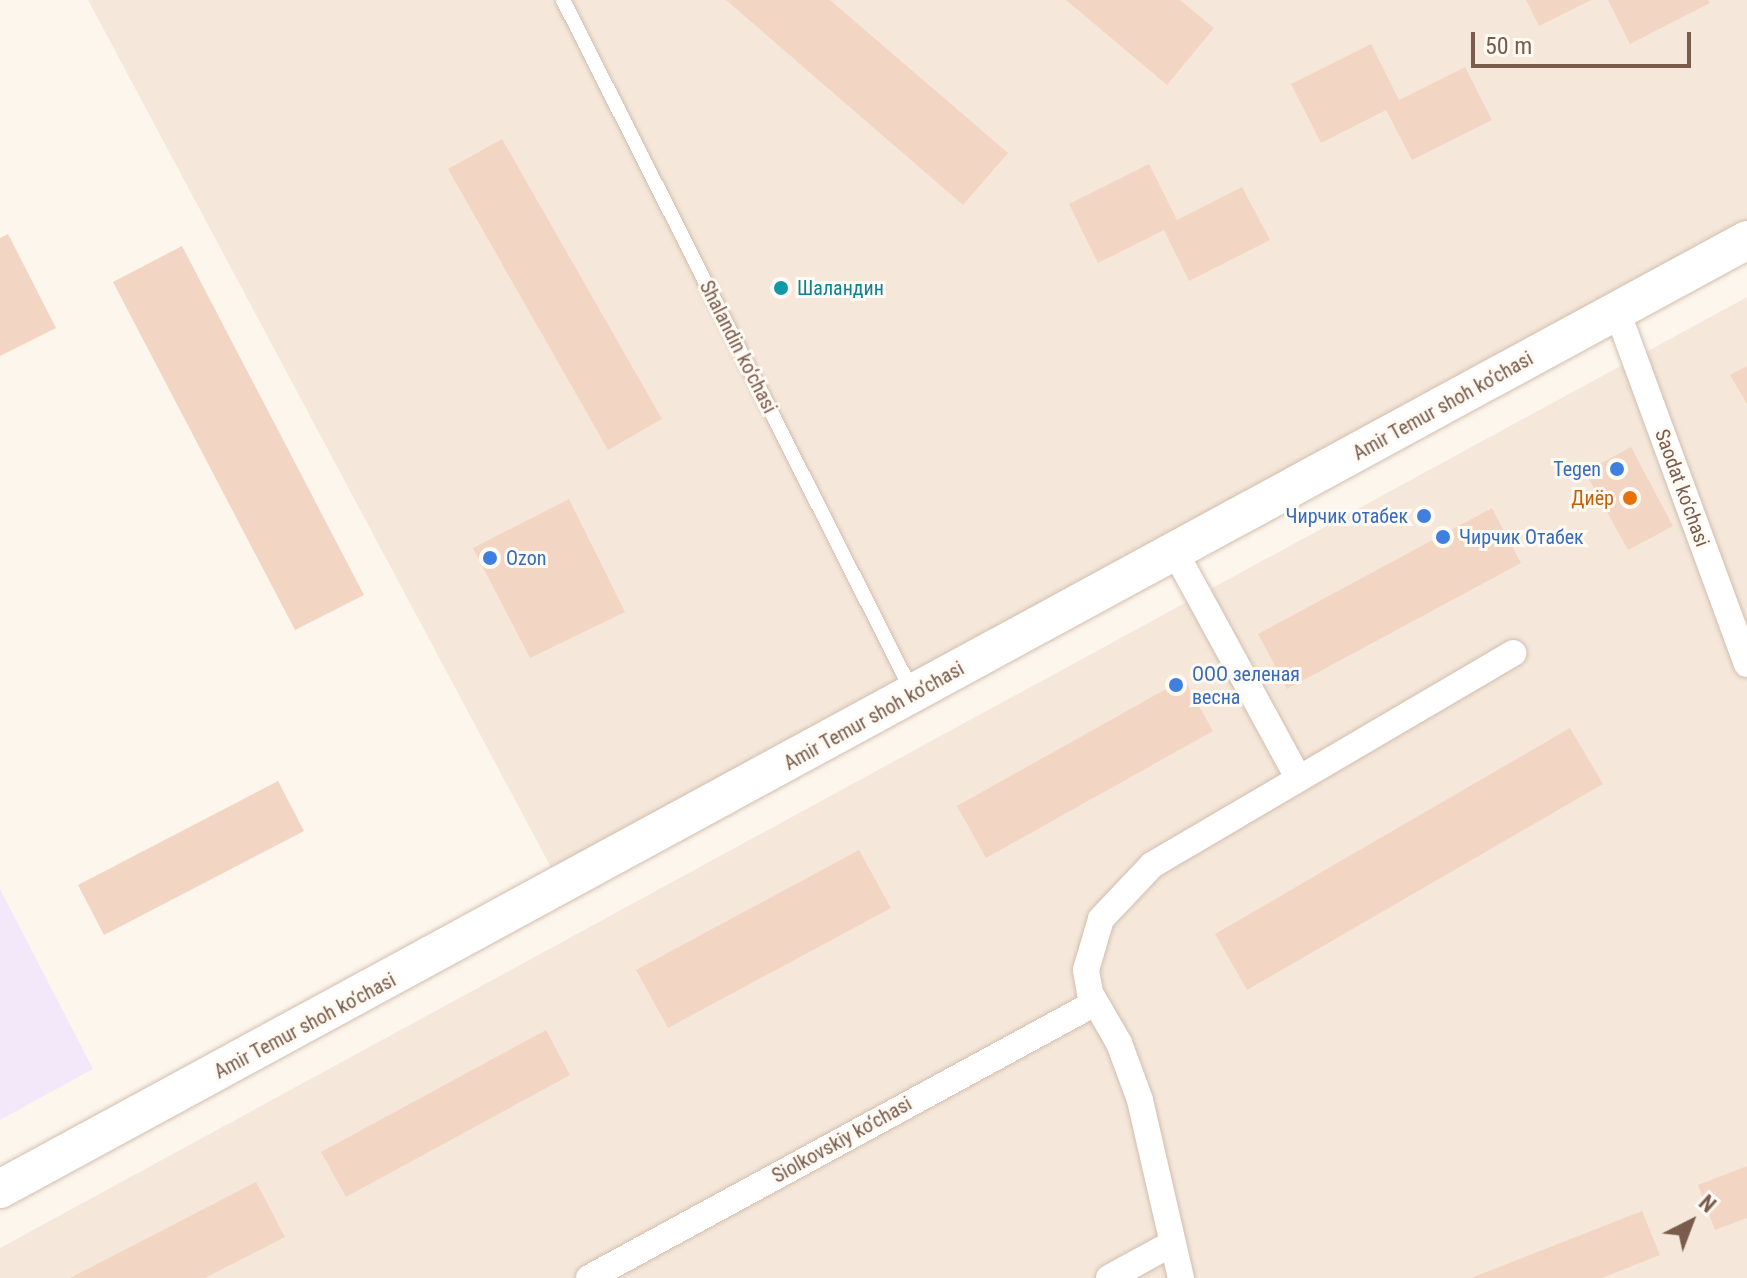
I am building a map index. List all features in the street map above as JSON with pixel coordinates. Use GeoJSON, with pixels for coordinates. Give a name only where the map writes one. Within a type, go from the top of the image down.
{"type":"FeatureCollection","features":[{"type":"Feature","properties":{"kind":"main road","name":"Amir Temur shoh ko‘chasi"},"geometry":{"type":"LineString","coordinates":[[0,1189],[1747,240]]}},
{"type":"Feature","properties":{"kind":"street","name":"Saodat ko‘chasi"},"geometry":{"type":"LineString","coordinates":[[1617,311],[1747,664]]}},
{"type":"Feature","properties":{"kind":"street"},"geometry":{"type":"LineString","coordinates":[[1175,552],[1298,778]]}},
{"type":"Feature","properties":{"kind":"street"},"geometry":{"type":"LineString","coordinates":[[1181,1278],[1140,1100],[1119,1043],[1095,1003],[1086,970],[1101,919],[1126,888],[1152,865],[1513,653]]}},
{"type":"Feature","properties":{"kind":"street","name":"Siolkovskiy ko‘chasi"},"geometry":{"type":"LineString","coordinates":[[589,1278],[1095,1003]]}},
{"type":"Feature","properties":{"kind":"street"},"geometry":{"type":"LineString","coordinates":[[1109,1278],[1171,1244]]}},
{"type":"Feature","properties":{"kind":"lane","name":"Shalandin ko‘chasi"},"geometry":{"type":"LineString","coordinates":[[563,0],[914,694]]}},
{"type":"Feature","properties":{"kind":"shaded area"},"geometry":{"type":"Polygon","coordinates":[[[88,0],[1747,0],[1747,240],[562,888],[88,0]]]}},
{"type":"Feature","properties":{"kind":"shaded area"},"geometry":{"type":"Polygon","coordinates":[[[1747,297],[1747,1278],[0,1278],[0,1248],[1747,297]]]}},
{"type":"Feature","properties":{"kind":"shaded area"},"geometry":{"type":"Polygon","coordinates":[[[0,889],[93,1069],[0,1120],[0,889]]]}},
{"type":"Feature","properties":{"kind":"building"},"geometry":{"type":"Polygon","coordinates":[[[726,0],[830,0],[1008,153],[963,205],[726,0]]]}},
{"type":"Feature","properties":{"kind":"building"},"geometry":{"type":"Polygon","coordinates":[[[1066,0],[1180,0],[1214,28],[1167,85],[1066,0]]]}},
{"type":"Feature","properties":{"kind":"building"},"geometry":{"type":"Polygon","coordinates":[[[1526,0],[1591,0],[1539,26],[1526,0]]]}},
{"type":"Feature","properties":{"kind":"building"},"geometry":{"type":"Polygon","coordinates":[[[1608,0],[1708,0],[1710,3],[1630,44],[1608,0]]]}},
{"type":"Feature","properties":{"kind":"building"},"geometry":{"type":"Polygon","coordinates":[[[1371,44],[1399,100],[1465,67],[1492,120],[1412,160],[1386,110],[1321,143],[1291,84],[1371,44]]]}},
{"type":"Feature","properties":{"kind":"building"},"geometry":{"type":"Polygon","coordinates":[[[502,139],[662,419],[608,450],[448,169],[502,139]]]}},
{"type":"Feature","properties":{"kind":"building"},"geometry":{"type":"Polygon","coordinates":[[[1149,164],[1177,220],[1242,187],[1270,240],[1189,281],[1164,230],[1098,263],[1069,204],[1149,164]]]}},
{"type":"Feature","properties":{"kind":"building"},"geometry":{"type":"Polygon","coordinates":[[[8,234],[56,328],[0,356],[0,238],[8,234]]]}},
{"type":"Feature","properties":{"kind":"building"},"geometry":{"type":"Polygon","coordinates":[[[182,246],[364,595],[295,630],[113,282],[182,246]]]}},
{"type":"Feature","properties":{"kind":"building"},"geometry":{"type":"Polygon","coordinates":[[[1747,366],[1747,404],[1730,375],[1747,366]]]}},
{"type":"Feature","properties":{"kind":"building"},"geometry":{"type":"Polygon","coordinates":[[[1631,447],[1673,526],[1628,550],[1585,472],[1631,447]]]}},
{"type":"Feature","properties":{"kind":"building"},"geometry":{"type":"Polygon","coordinates":[[[569,499],[625,612],[530,658],[473,548],[569,499]]]}},
{"type":"Feature","properties":{"kind":"building"},"geometry":{"type":"Polygon","coordinates":[[[1492,508],[1521,563],[1287,689],[1258,634],[1492,508]]]}},
{"type":"Feature","properties":{"kind":"building"},"geometry":{"type":"Polygon","coordinates":[[[1184,679],[1213,731],[986,858],[957,806],[1184,679]]]}},
{"type":"Feature","properties":{"kind":"building"},"geometry":{"type":"Polygon","coordinates":[[[1570,728],[1603,784],[1247,990],[1215,934],[1570,728]]]}},
{"type":"Feature","properties":{"kind":"building"},"geometry":{"type":"Polygon","coordinates":[[[278,781],[304,831],[104,935],[78,885],[278,781]]]}},
{"type":"Feature","properties":{"kind":"building"},"geometry":{"type":"Polygon","coordinates":[[[859,850],[891,908],[668,1028],[636,970],[859,850]]]}},
{"type":"Feature","properties":{"kind":"building"},"geometry":{"type":"Polygon","coordinates":[[[546,1030],[570,1075],[346,1197],[321,1152],[546,1030]]]}},
{"type":"Feature","properties":{"kind":"building"},"geometry":{"type":"Polygon","coordinates":[[[1747,1166],[1747,1218],[1715,1230],[1698,1185],[1747,1166]]]}},
{"type":"Feature","properties":{"kind":"building"},"geometry":{"type":"Polygon","coordinates":[[[256,1182],[285,1237],[205,1278],[70,1278],[256,1182]]]}},
{"type":"Feature","properties":{"kind":"building"},"geometry":{"type":"Polygon","coordinates":[[[1642,1211],[1660,1255],[1602,1278],[1471,1278],[1642,1211]]]}},
{"type":"Feature","properties":{"kind":"place","name":"Шаландин"},"geometry":{"type":"Point","coordinates":[781,288]}},
{"type":"Feature","properties":{"kind":"place","name":"Tegen"},"geometry":{"type":"Point","coordinates":[1617,469]}},
{"type":"Feature","properties":{"kind":"place","name":"Диёр"},"geometry":{"type":"Point","coordinates":[1630,498]}},
{"type":"Feature","properties":{"kind":"place","name":"Чирчик отабек"},"geometry":{"type":"Point","coordinates":[1424,516]}},
{"type":"Feature","properties":{"kind":"place","name":"Чирчик Отабек"},"geometry":{"type":"Point","coordinates":[1443,537]}},
{"type":"Feature","properties":{"kind":"place","name":"Ozon"},"geometry":{"type":"Point","coordinates":[490,558]}},
{"type":"Feature","properties":{"kind":"place","name":"ООО зеленая весна"},"geometry":{"type":"Point","coordinates":[1176,685]}}]}
